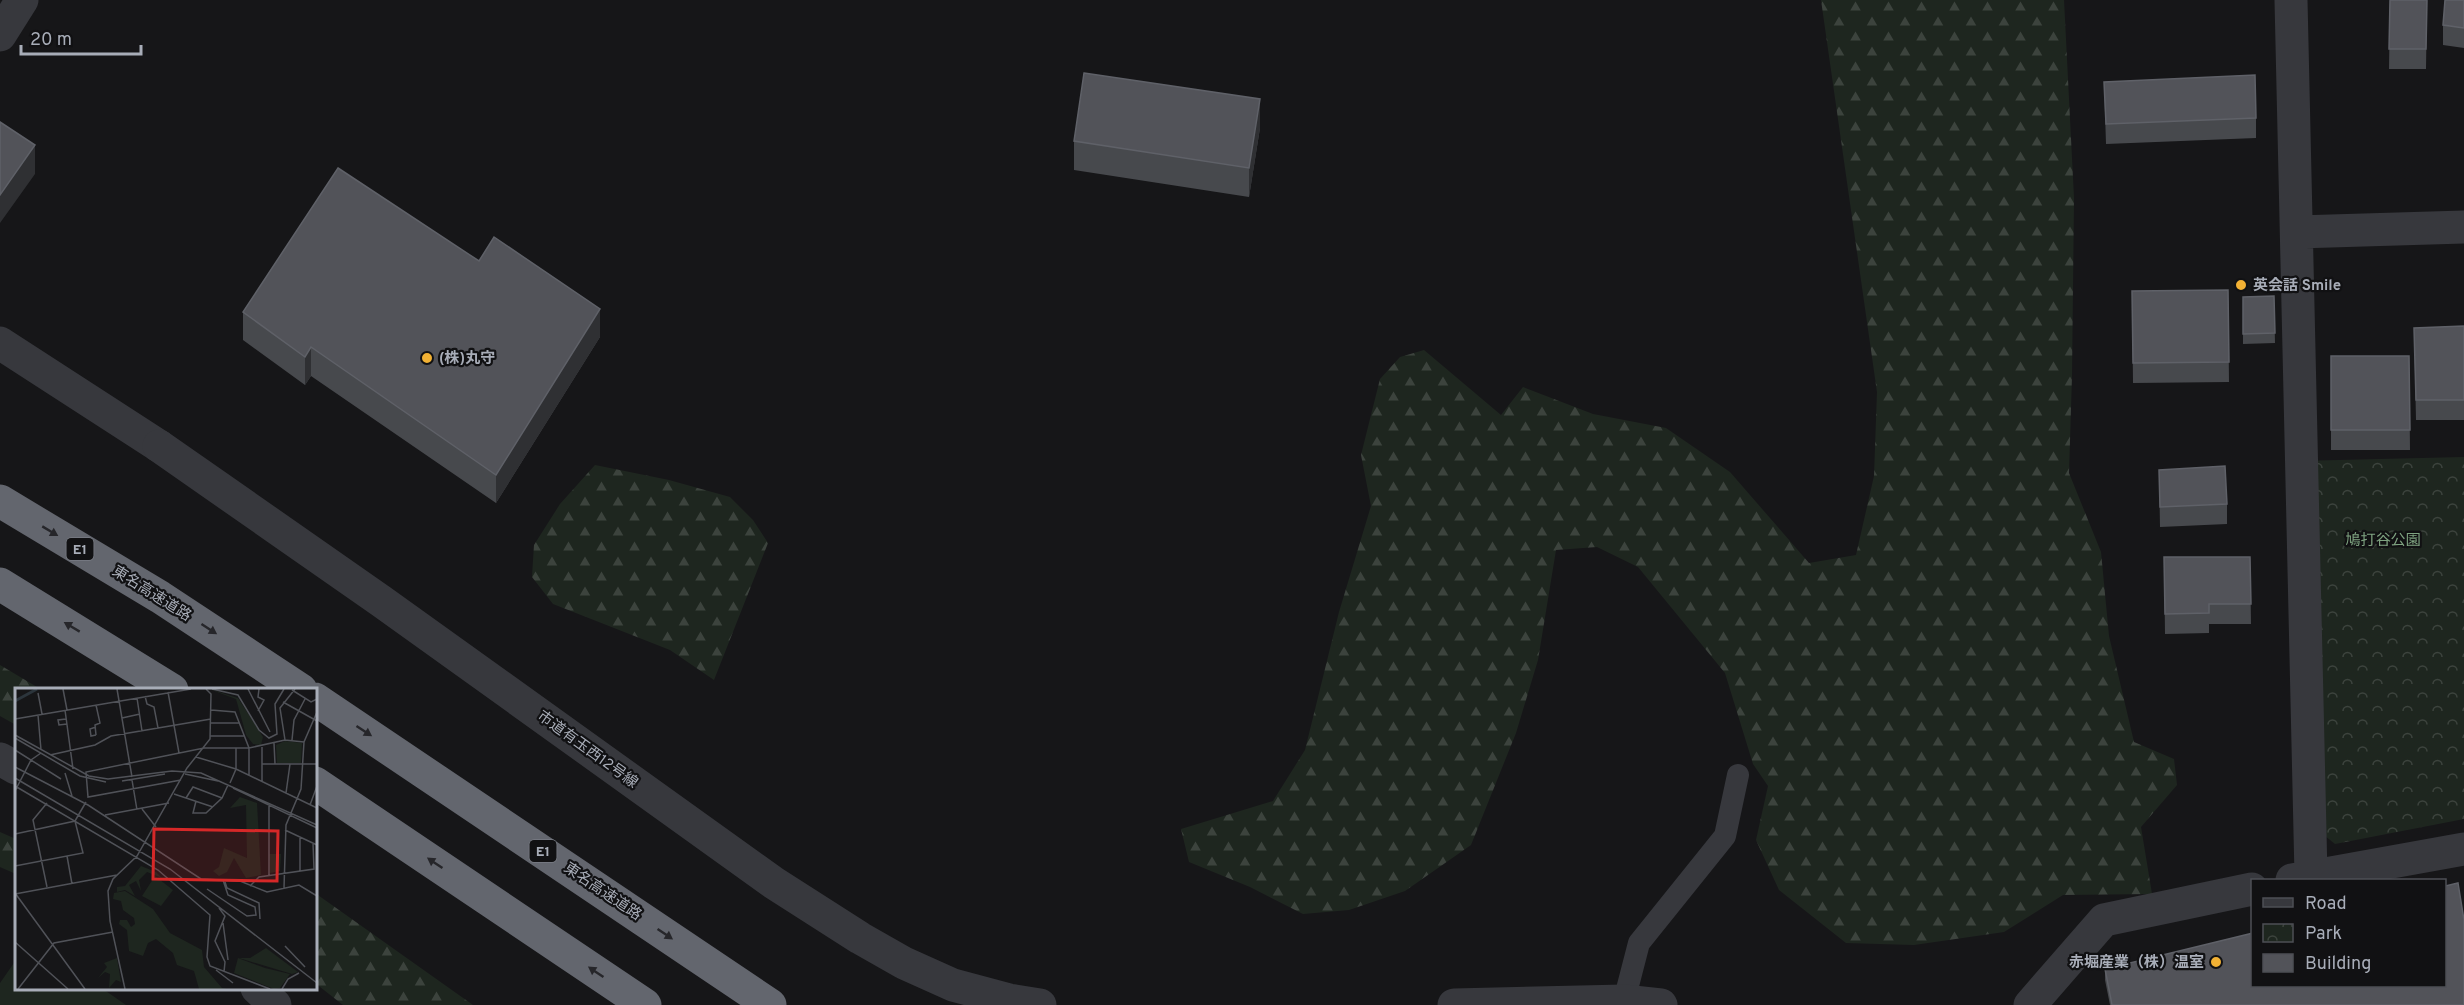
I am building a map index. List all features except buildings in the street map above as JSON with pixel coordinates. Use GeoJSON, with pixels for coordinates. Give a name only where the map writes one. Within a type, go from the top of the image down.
{"type":"FeatureCollection","features":[{"type":"Feature","properties":{"kind":"highway","name":"東名高速道路"},"geometry":{"type":"LineString","coordinates":[[0,501],[160,597],[298,688]]}},
{"type":"Feature","properties":{"kind":"highway"},"geometry":{"type":"LineString","coordinates":[[0,584],[169,688]]}},
{"type":"Feature","properties":{"kind":"highway","name":"東名高速道路"},"geometry":{"type":"LineString","coordinates":[[316,700],[770,1005]]}},
{"type":"Feature","properties":{"kind":"highway"},"geometry":{"type":"LineString","coordinates":[[316,784],[645,1005]]}},
{"type":"Feature","properties":{"kind":"street"},"geometry":{"type":"LineString","coordinates":[[0,35],[22,0]]}},
{"type":"Feature","properties":{"kind":"street"},"geometry":{"type":"LineString","coordinates":[[2291,0],[2297,232],[2301,878],[2464,849]]}},
{"type":"Feature","properties":{"kind":"street"},"geometry":{"type":"LineString","coordinates":[[2297,232],[2464,227]]}},
{"type":"Feature","properties":{"kind":"street","name":"市道有玉西12号線"},"geometry":{"type":"LineString","coordinates":[[0,343],[159,446],[390,607],[774,883],[860,938],[904,963],[953,985],[1009,1000],[1040,1005]]}},
{"type":"Feature","properties":{"kind":"street"},"geometry":{"type":"LineString","coordinates":[[0,759],[15,767]]}},
{"type":"Feature","properties":{"kind":"street"},"geometry":{"type":"LineString","coordinates":[[2030,1005],[2104,921],[2251,889]]}},
{"type":"Feature","properties":{"kind":"street"},"geometry":{"type":"LineString","coordinates":[[258,990],[274,1005]]}},
{"type":"Feature","properties":{"kind":"street"},"geometry":{"type":"LineString","coordinates":[[1454,1005],[1624,1001],[1661,1005]]}},
{"type":"Feature","properties":{"kind":"lane"},"geometry":{"type":"LineString","coordinates":[[1624,1001],[1639,943],[1725,836],[1738,775]]}},
{"type":"Feature","properties":{"kind":"green space"},"geometry":{"type":"Polygon","coordinates":[[[1821,0],[2064,0],[2074,198],[2069,473],[2101,552],[2109,636],[2134,742],[2174,759],[2177,785],[2141,827],[2152,894],[2063,895],[2004,932],[1914,945],[1846,943],[1779,890],[1756,840],[1768,786],[1753,764],[1725,673],[1638,567],[1597,547],[1556,550],[1538,660],[1516,733],[1471,845],[1405,891],[1349,910],[1303,914],[1250,887],[1189,862],[1181,829],[1273,801],[1305,750],[1339,612],[1371,506],[1361,455],[1380,379],[1400,357],[1424,350],[1501,415],[1523,387],[1593,414],[1666,428],[1730,472],[1809,563],[1856,555],[1874,476],[1877,392],[1821,0]]]}},
{"type":"Feature","properties":{"kind":"green space","name":"鳩打谷公園"},"geometry":{"type":"Polygon","coordinates":[[[2464,457],[2464,819],[2335,844],[2313,826],[2298,461],[2464,457]]]}},
{"type":"Feature","properties":{"kind":"green space"},"geometry":{"type":"Polygon","coordinates":[[[595,465],[669,480],[730,497],[753,520],[768,543],[714,680],[670,650],[553,604],[532,577],[534,545],[560,504],[595,465]]]}},
{"type":"Feature","properties":{"kind":"green space"},"geometry":{"type":"Polygon","coordinates":[[[0,665],[39,688],[15,688],[15,724],[0,716],[0,665]]]}},
{"type":"Feature","properties":{"kind":"green space"},"geometry":{"type":"Polygon","coordinates":[[[0,832],[15,839],[15,874],[0,867],[0,832]]]}},
{"type":"Feature","properties":{"kind":"green space"},"geometry":{"type":"Polygon","coordinates":[[[316,894],[473,1005],[343,1005],[316,984],[316,894]]]}},
{"type":"Feature","properties":{"kind":"green space"},"geometry":{"type":"Polygon","coordinates":[[[15,961],[15,990],[104,990],[126,1005],[0,1005],[0,983],[15,961]]]}},
{"type":"Feature","properties":{"kind":"place","name":"英会話 Smile"},"geometry":{"type":"Point","coordinates":[2241,285]}},
{"type":"Feature","properties":{"kind":"place","name":"(株)丸守"},"geometry":{"type":"Point","coordinates":[427,358]}},
{"type":"Feature","properties":{"kind":"place","name":"赤堀産業（株）温室"},"geometry":{"type":"Point","coordinates":[2216,962]}}]}
